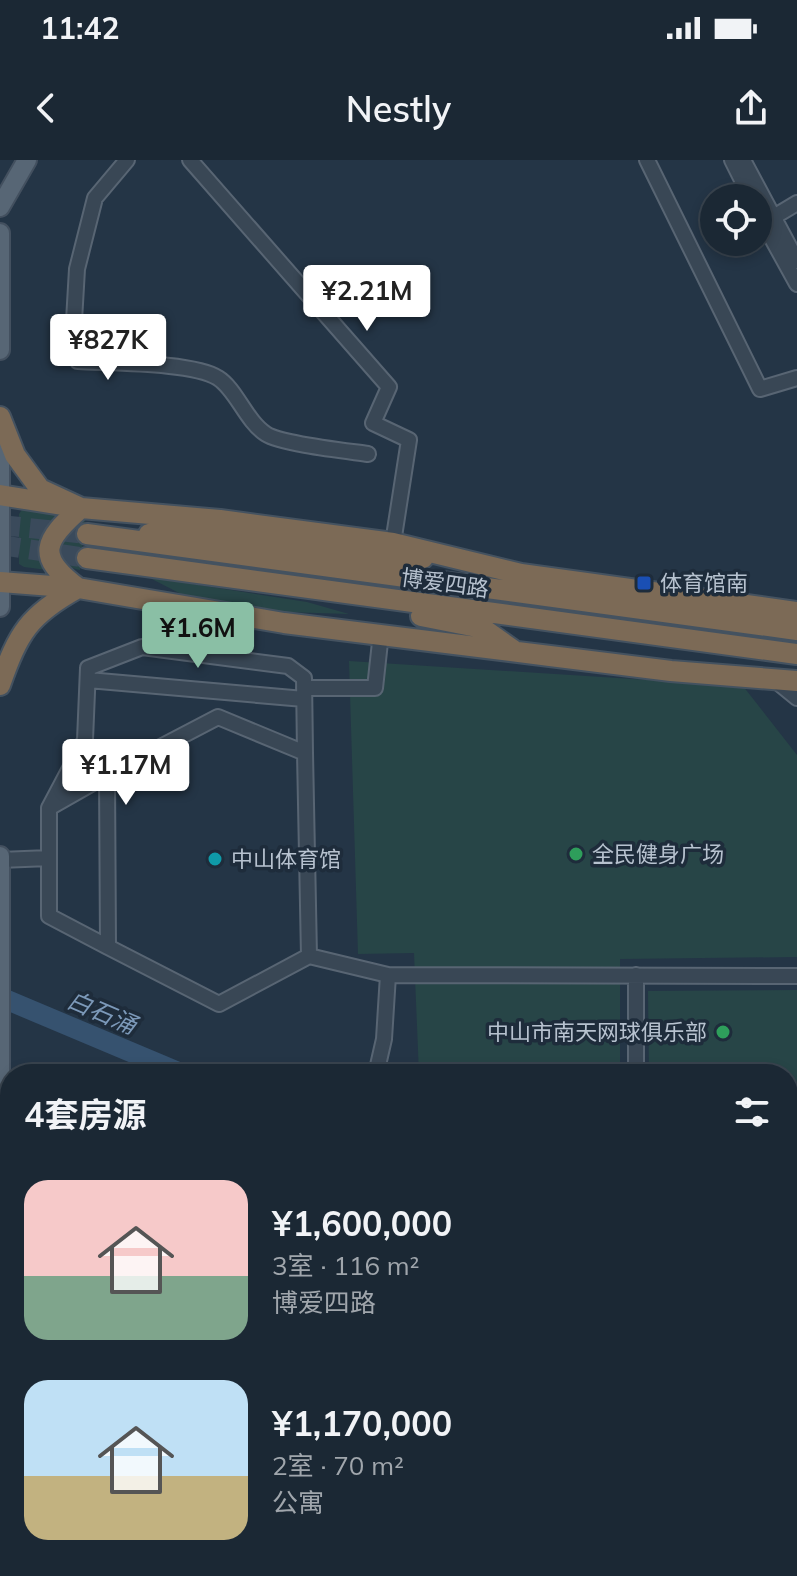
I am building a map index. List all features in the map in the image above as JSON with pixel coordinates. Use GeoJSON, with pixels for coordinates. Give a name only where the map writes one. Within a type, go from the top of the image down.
{"type":"FeatureCollection","features":[{"type":"Feature","properties":{"kind":"highway"},"geometry":{"type":"LineString","coordinates":[[0,417],[15,455],[40,489],[81,508]]}},
{"type":"Feature","properties":{"kind":"highway"},"geometry":{"type":"LineString","coordinates":[[1,495],[81,508],[220,520],[393,543],[521,574],[796,615]]}},
{"type":"Feature","properties":{"kind":"highway"},"geometry":{"type":"LineString","coordinates":[[78,588],[59,574],[51,563],[49,547],[57,528],[81,508]]}},
{"type":"Feature","properties":{"kind":"highway"},"geometry":{"type":"LineString","coordinates":[[134,540],[169,531],[204,534],[352,557],[414,557],[499,573],[521,574]]}},
{"type":"Feature","properties":{"kind":"highway","name":"博爱四路"},"geometry":{"type":"LineString","coordinates":[[87,534],[796,615]]}},
{"type":"Feature","properties":{"kind":"highway","name":"博爱四路"},"geometry":{"type":"LineString","coordinates":[[87,558],[797,654]]}},
{"type":"Feature","properties":{"kind":"highway"},"geometry":{"type":"LineString","coordinates":[[1,582],[78,588],[284,623],[516,652],[671,671],[797,681]]}},
{"type":"Feature","properties":{"kind":"highway"},"geometry":{"type":"LineString","coordinates":[[0,685],[15,643],[47,605],[78,588]]}},
{"type":"Feature","properties":{"kind":"highway"},"geometry":{"type":"LineString","coordinates":[[385,599],[408,614],[482,628],[516,652]]}},
{"type":"Feature","properties":{"kind":"main road"},"geometry":{"type":"LineString","coordinates":[[0,207],[27,160]]}},
{"type":"Feature","properties":{"kind":"main road"},"geometry":{"type":"LineString","coordinates":[[0,233],[0,350]]}},
{"type":"Feature","properties":{"kind":"main road"},"geometry":{"type":"LineString","coordinates":[[0,446],[0,607]]}},
{"type":"Feature","properties":{"kind":"main road"},"geometry":{"type":"LineString","coordinates":[[0,858],[1,1064]]}},
{"type":"Feature","properties":{"kind":"street"},"geometry":{"type":"LineString","coordinates":[[127,160],[95,198],[77,269],[73,338],[78,361],[199,369],[220,378],[243,410],[267,435],[368,454]]}},
{"type":"Feature","properties":{"kind":"street"},"geometry":{"type":"LineString","coordinates":[[190,160],[389,387],[373,423],[409,440],[393,543]]}},
{"type":"Feature","properties":{"kind":"street"},"geometry":{"type":"LineString","coordinates":[[647,160],[760,389],[797,378]]}},
{"type":"Feature","properties":{"kind":"street"},"geometry":{"type":"LineString","coordinates":[[732,160],[744,184]]}},
{"type":"Feature","properties":{"kind":"street"},"geometry":{"type":"LineString","coordinates":[[743,160],[753,184]]}},
{"type":"Feature","properties":{"kind":"street"},"geometry":{"type":"LineString","coordinates":[[772,212],[797,203]]}},
{"type":"Feature","properties":{"kind":"street"},"geometry":{"type":"LineString","coordinates":[[772,225],[797,261]]}},
{"type":"Feature","properties":{"kind":"street"},"geometry":{"type":"LineString","coordinates":[[772,231],[796,284]]}},
{"type":"Feature","properties":{"kind":"street"},"geometry":{"type":"LineString","coordinates":[[88,680],[304,693],[375,688],[381,633]]}},
{"type":"Feature","properties":{"kind":"street"},"geometry":{"type":"LineString","coordinates":[[309,956],[304,678],[288,666],[142,647],[88,668],[85,740],[49,808],[49,916],[219,1004],[309,956],[388,975],[797,976]]}},
{"type":"Feature","properties":{"kind":"street"},"geometry":{"type":"LineString","coordinates":[[775,679],[797,698]]}},
{"type":"Feature","properties":{"kind":"street"},"geometry":{"type":"LineString","coordinates":[[49,808],[218,717],[305,753]]}},
{"type":"Feature","properties":{"kind":"street"},"geometry":{"type":"LineString","coordinates":[[107,775],[108,947]]}},
{"type":"Feature","properties":{"kind":"street"},"geometry":{"type":"LineString","coordinates":[[0,858],[49,858]]}},
{"type":"Feature","properties":{"kind":"street"},"geometry":{"type":"LineString","coordinates":[[378,1064],[384,1039],[388,975]]}},
{"type":"Feature","properties":{"kind":"street"},"geometry":{"type":"LineString","coordinates":[[636,975],[636,1064]]}},
{"type":"Feature","properties":{"kind":"green space"},"geometry":{"type":"Polygon","coordinates":[[[24,507],[60,512],[55,571],[19,564],[19,514],[24,507]]]}},
{"type":"Feature","properties":{"kind":"green space"},"geometry":{"type":"Polygon","coordinates":[[[81,518],[85,519],[80,570],[63,560],[60,548],[64,528],[81,518]]]}},
{"type":"Feature","properties":{"kind":"green space"},"geometry":{"type":"Polygon","coordinates":[[[148,577],[307,602],[349,614],[284,612],[181,594],[148,577]]]}},
{"type":"Feature","properties":{"kind":"green space","name":"全民健身广场"},"geometry":{"type":"Polygon","coordinates":[[[349,661],[743,686],[797,755],[797,957],[620,959],[620,1064],[419,1064],[414,953],[358,954],[349,661]]]}},
{"type":"Feature","properties":{"kind":"green space","name":"中山市南天网球俱乐部"},"geometry":{"type":"Polygon","coordinates":[[[797,990],[797,1064],[649,1064],[648,991],[797,990]]]}},
{"type":"Feature","properties":{"kind":"waterway","name":"白石涌"},"geometry":{"type":"LineString","coordinates":[[0,997],[159,1064]]}},
{"type":"Feature","properties":{"kind":"tunnel"},"geometry":{"type":"LineString","coordinates":[[0,525],[87,534]]}},
{"type":"Feature","properties":{"kind":"tunnel"},"geometry":{"type":"LineString","coordinates":[[0,545],[87,558]]}},
{"type":"Feature","properties":{"kind":"place","name":"体育馆南"},"geometry":{"type":"Point","coordinates":[644,583]}},
{"type":"Feature","properties":{"kind":"place","name":"全民健身广场"},"geometry":{"type":"Point","coordinates":[576,854]}},
{"type":"Feature","properties":{"kind":"place","name":"中山体育馆"},"geometry":{"type":"Point","coordinates":[215,859]}},
{"type":"Feature","properties":{"kind":"place","name":"中山市南天网球俱乐部"},"geometry":{"type":"Point","coordinates":[723,1032]}}]}
